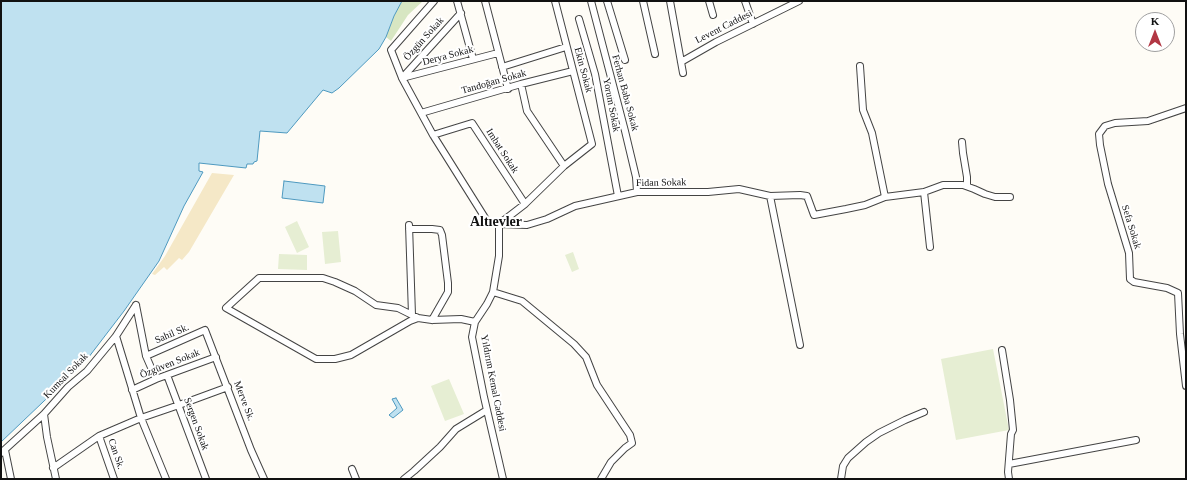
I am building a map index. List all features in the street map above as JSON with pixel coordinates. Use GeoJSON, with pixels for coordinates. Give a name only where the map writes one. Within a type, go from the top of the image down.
{"type":"FeatureCollection","features":[{"type":"Feature","properties":{"kind":"street"},"geometry":{"type":"LineString","coordinates":[[434,1],[391,50],[402,78],[433,135],[487,221],[499,224],[524,204],[564,166],[527,111],[521,84]]}},
{"type":"Feature","properties":{"kind":"street"},"geometry":{"type":"LineString","coordinates":[[457,1],[473,59]]}},
{"type":"Feature","properties":{"kind":"street"},"geometry":{"type":"LineString","coordinates":[[485,1],[508,89]]}},
{"type":"Feature","properties":{"kind":"street","name":"Ekin Sokak"},"geometry":{"type":"LineString","coordinates":[[555,1],[592,144],[564,166]]}},
{"type":"Feature","properties":{"kind":"street","name":"Ferhan Baba Sokak"},"geometry":{"type":"LineString","coordinates":[[591,1],[623,124],[636,178],[637,192]]}},
{"type":"Feature","properties":{"kind":"street"},"geometry":{"type":"LineString","coordinates":[[607,1],[625,60]]}},
{"type":"Feature","properties":{"kind":"street"},"geometry":{"type":"LineString","coordinates":[[643,1],[654,54]]}},
{"type":"Feature","properties":{"kind":"street"},"geometry":{"type":"LineString","coordinates":[[670,1],[683,73]]}},
{"type":"Feature","properties":{"kind":"street"},"geometry":{"type":"LineString","coordinates":[[709,1],[713,14]]}},
{"type":"Feature","properties":{"kind":"street"},"geometry":{"type":"LineString","coordinates":[[745,1],[753,24]]}},
{"type":"Feature","properties":{"kind":"street","name":"Levent Caddesi"},"geometry":{"type":"LineString","coordinates":[[681,62],[791,3],[799,1]]}},
{"type":"Feature","properties":{"kind":"street","name":"Özgün Sokak"},"geometry":{"type":"LineString","coordinates":[[402,78],[461,13]]}},
{"type":"Feature","properties":{"kind":"street","name":"Yorum Sokak"},"geometry":{"type":"LineString","coordinates":[[578,19],[595,74],[618,196]]}},
{"type":"Feature","properties":{"kind":"street"},"geometry":{"type":"LineString","coordinates":[[502,68],[566,47]]}},
{"type":"Feature","properties":{"kind":"street","name":"Derya Sokak"},"geometry":{"type":"LineString","coordinates":[[402,78],[498,52]]}},
{"type":"Feature","properties":{"kind":"street"},"geometry":{"type":"LineString","coordinates":[[860,66],[863,110],[872,133],[885,197],[924,192],[943,185],[952,184],[967,186],[995,197],[1010,197]]}},
{"type":"Feature","properties":{"kind":"street","name":"Tandoğan Sokak"},"geometry":{"type":"LineString","coordinates":[[421,113],[521,84],[573,71]]}},
{"type":"Feature","properties":{"kind":"street","name":"Sefa Sokak"},"geometry":{"type":"LineString","coordinates":[[1178,293],[1167,288],[1134,282],[1130,279],[1129,253],[1108,184],[1099,134],[1105,126],[1148,121],[1186,108]]}},
{"type":"Feature","properties":{"kind":"street","name":"Imbat Sokak"},"geometry":{"type":"LineString","coordinates":[[433,135],[472,123],[524,204]]}},
{"type":"Feature","properties":{"kind":"street"},"geometry":{"type":"LineString","coordinates":[[962,142],[967,186]]}},
{"type":"Feature","properties":{"kind":"street","name":"Fidan Sokak"},"geometry":{"type":"LineString","coordinates":[[499,224],[527,225],[546,219],[575,206],[637,192],[708,192],[739,189],[770,196],[800,195],[807,196],[814,215],[865,205],[885,197]]}},
{"type":"Feature","properties":{"kind":"street"},"geometry":{"type":"LineString","coordinates":[[924,192],[930,247]]}},
{"type":"Feature","properties":{"kind":"street"},"geometry":{"type":"LineString","coordinates":[[770,196],[800,345]]}},
{"type":"Feature","properties":{"kind":"street","name":"Yıldırım Kemal Caddesi"},"geometry":{"type":"LineString","coordinates":[[499,224],[499,256],[493,292],[488,304],[475,322],[472,337],[503,479]]}},
{"type":"Feature","properties":{"kind":"street"},"geometry":{"type":"LineString","coordinates":[[432,320],[448,292],[442,235],[440,230],[432,228],[409,227],[415,316],[410,321],[351,354],[335,359],[316,359],[226,308],[259,278],[324,278],[355,291],[376,305],[398,308],[415,316],[432,320],[461,319],[475,322]]}},
{"type":"Feature","properties":{"kind":"street"},"geometry":{"type":"LineString","coordinates":[[493,292],[522,301],[574,344],[586,357],[597,385],[630,435],[632,443],[611,462],[601,479]]}},
{"type":"Feature","properties":{"kind":"street"},"geometry":{"type":"LineString","coordinates":[[1186,293],[1178,293],[1180,334],[1186,386]]}},
{"type":"Feature","properties":{"kind":"street","name":"Kumsal Sokak"},"geometry":{"type":"LineString","coordinates":[[3,452],[44,414],[68,387],[87,371],[116,336],[136,305],[146,356]]}},
{"type":"Feature","properties":{"kind":"street","name":"Sahil Sk."},"geometry":{"type":"LineString","coordinates":[[146,356],[205,330]]}},
{"type":"Feature","properties":{"kind":"street","name":"Merve Sk."},"geometry":{"type":"LineString","coordinates":[[205,330],[251,450],[264,479]]}},
{"type":"Feature","properties":{"kind":"street"},"geometry":{"type":"LineString","coordinates":[[116,336],[141,418],[166,479]]}},
{"type":"Feature","properties":{"kind":"street"},"geometry":{"type":"LineString","coordinates":[[1002,350],[1013,430],[1011,434],[1009,479]]}},
{"type":"Feature","properties":{"kind":"street"},"geometry":{"type":"LineString","coordinates":[[146,356],[156,380]]}},
{"type":"Feature","properties":{"kind":"street","name":"Özgüven Sokak"},"geometry":{"type":"LineString","coordinates":[[132,390],[216,357]]}},
{"type":"Feature","properties":{"kind":"street","name":"Sergen Sokak"},"geometry":{"type":"LineString","coordinates":[[167,375],[206,479]]}},
{"type":"Feature","properties":{"kind":"street"},"geometry":{"type":"LineString","coordinates":[[53,468],[99,436],[141,418],[228,387]]}},
{"type":"Feature","properties":{"kind":"street"},"geometry":{"type":"LineString","coordinates":[[404,479],[414,472],[440,447],[456,429],[487,410]]}},
{"type":"Feature","properties":{"kind":"street"},"geometry":{"type":"LineString","coordinates":[[840,479],[843,466],[848,458],[866,442],[905,420],[924,412]]}},
{"type":"Feature","properties":{"kind":"street"},"geometry":{"type":"LineString","coordinates":[[44,414],[47,437],[56,479]]}},
{"type":"Feature","properties":{"kind":"street","name":"Can Sk."},"geometry":{"type":"LineString","coordinates":[[99,436],[114,479]]}},
{"type":"Feature","properties":{"kind":"street"},"geometry":{"type":"LineString","coordinates":[[1009,464],[1136,440]]}},
{"type":"Feature","properties":{"kind":"street"},"geometry":{"type":"LineString","coordinates":[[3,452],[11,479]]}},
{"type":"Feature","properties":{"kind":"street"},"geometry":{"type":"LineString","coordinates":[[352,469],[356,479]]}},
{"type":"Feature","properties":{"kind":"green space"},"geometry":{"type":"Polygon","coordinates":[[[402,1],[423,1],[408,15],[391,41],[386,37],[394,16],[402,1]]]}},
{"type":"Feature","properties":{"kind":"green space"},"geometry":{"type":"Polygon","coordinates":[[[297,221],[309,247],[297,253],[285,227],[297,221]]]}},
{"type":"Feature","properties":{"kind":"green space"},"geometry":{"type":"Polygon","coordinates":[[[338,231],[341,262],[325,264],[322,232],[338,231]]]}},
{"type":"Feature","properties":{"kind":"green space"},"geometry":{"type":"Polygon","coordinates":[[[573,252],[579,269],[572,272],[565,255],[573,252]]]}},
{"type":"Feature","properties":{"kind":"green space"},"geometry":{"type":"Polygon","coordinates":[[[279,254],[307,255],[307,270],[278,269],[279,254]]]}},
{"type":"Feature","properties":{"kind":"green space"},"geometry":{"type":"Polygon","coordinates":[[[993,349],[1009,430],[956,440],[941,359],[993,349]]]}},
{"type":"Feature","properties":{"kind":"green space"},"geometry":{"type":"Polygon","coordinates":[[[449,379],[464,414],[445,421],[431,386],[449,379]]]}},
{"type":"Feature","properties":{"kind":"sand"},"geometry":{"type":"Polygon","coordinates":[[[212,173],[234,175],[189,252],[182,260],[179,258],[167,270],[164,267],[155,275],[152,274],[165,256],[212,173]]]}},
{"type":"Feature","properties":{"kind":"water"},"geometry":{"type":"Polygon","coordinates":[[[1,1],[402,1],[379,49],[339,88],[332,93],[323,90],[287,133],[260,131],[257,161],[253,164],[247,164],[246,168],[199,163],[199,171],[203,172],[184,206],[159,261],[124,311],[85,362],[1,442],[1,1]]]}},
{"type":"Feature","properties":{"kind":"water"},"geometry":{"type":"Polygon","coordinates":[[[284,181],[325,186],[323,203],[282,198],[284,181]]]}},
{"type":"Feature","properties":{"kind":"water"},"geometry":{"type":"Polygon","coordinates":[[[396,398],[403,410],[393,418],[389,415],[397,408],[392,399],[396,398]]]}},
{"type":"Feature","properties":{"kind":"district","name":"Altıevler"},"geometry":{"type":"Point","coordinates":[496,222]}}]}
